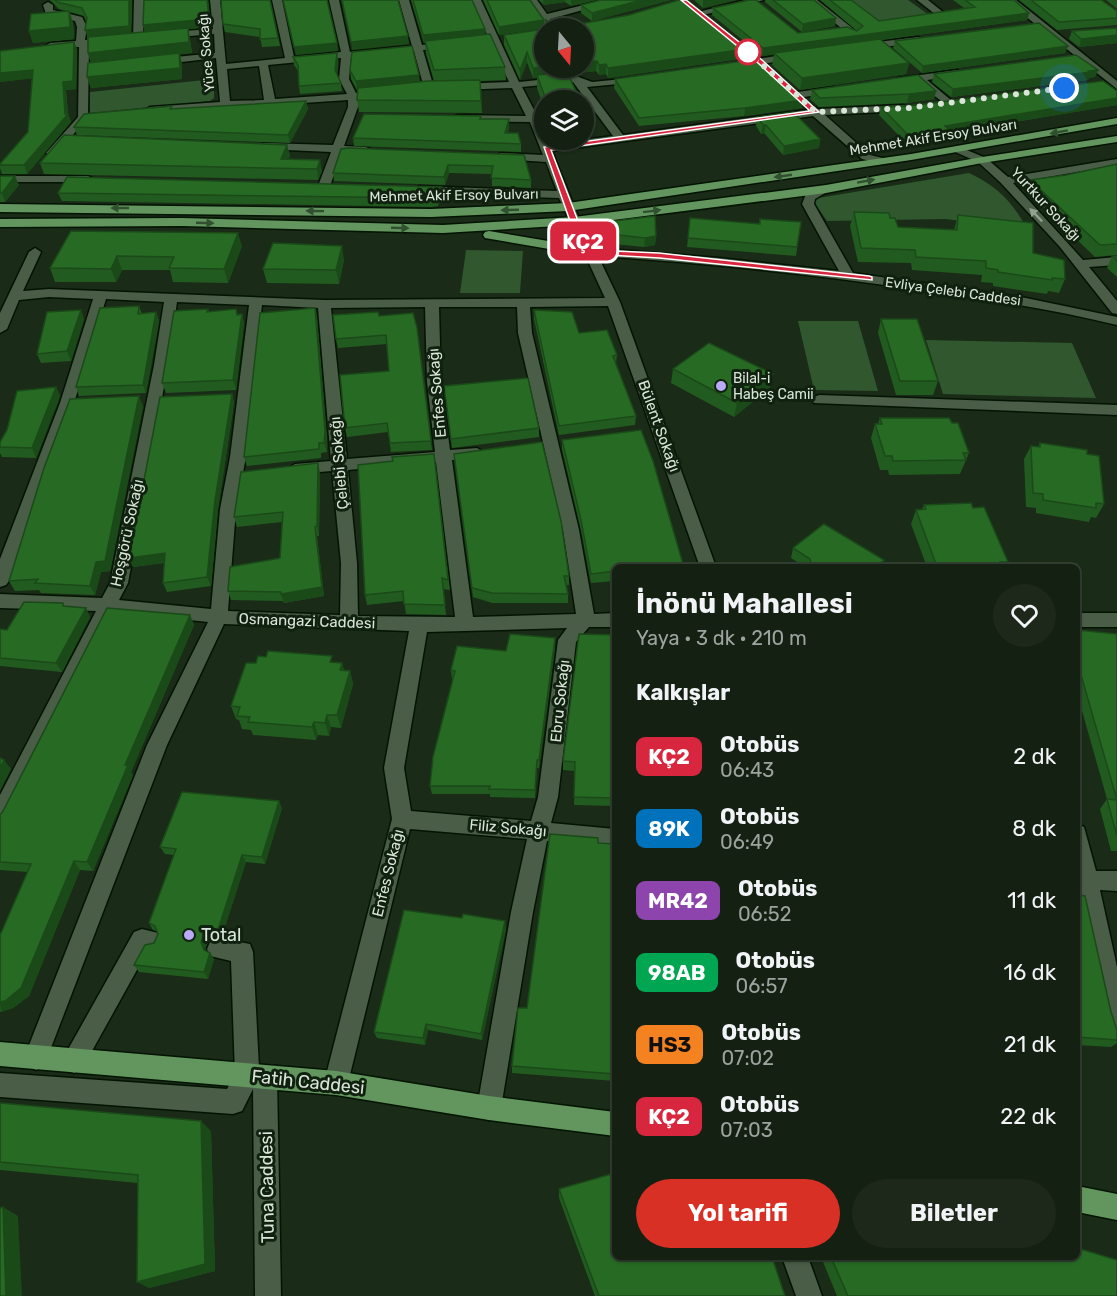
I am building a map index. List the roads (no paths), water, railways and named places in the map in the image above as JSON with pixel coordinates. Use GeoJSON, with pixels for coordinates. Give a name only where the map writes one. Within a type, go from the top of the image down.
{"type":"FeatureCollection","features":[{"type":"Feature","properties":{"kind":"main road","name":"Mehmet Akif Ersoy Bulvarı"},"geometry":{"type":"LineString","coordinates":[[0,208],[431,213],[566,201],[882,161],[1117,121]]}},
{"type":"Feature","properties":{"kind":"main road","name":"Mehmet Akif Ersoy Bulvarı"},"geometry":{"type":"LineString","coordinates":[[0,223],[182,222],[443,229],[574,221],[826,189],[982,160],[1117,139]]}},
{"type":"Feature","properties":{"kind":"main road"},"geometry":{"type":"LineString","coordinates":[[443,229],[523,239],[590,252]]}},
{"type":"Feature","properties":{"kind":"main road","name":"Fatih Caddesi"},"geometry":{"type":"LineString","coordinates":[[0,1054],[336,1083],[489,1108],[612,1124]]}},
{"type":"Feature","properties":{"kind":"main road"},"geometry":{"type":"LineString","coordinates":[[1080,1200],[1117,1208]]}},
{"type":"Feature","properties":{"kind":"street"},"geometry":{"type":"LineString","coordinates":[[138,38],[139,0]]}},
{"type":"Feature","properties":{"kind":"street","name":"Yüce Sokağı"},"geometry":{"type":"LineString","coordinates":[[215,0],[225,103]]}},
{"type":"Feature","properties":{"kind":"street"},"geometry":{"type":"LineString","coordinates":[[277,0],[290,60]]}},
{"type":"Feature","properties":{"kind":"street"},"geometry":{"type":"LineString","coordinates":[[324,186],[339,149],[356,117],[353,96],[345,79],[346,54],[334,0]]}},
{"type":"Feature","properties":{"kind":"street"},"geometry":{"type":"LineString","coordinates":[[404,0],[417,48],[433,88],[516,85],[576,79],[591,85],[655,77]]}},
{"type":"Feature","properties":{"kind":"street","name":"Bülent Sokağı"},"geometry":{"type":"LineString","coordinates":[[476,0],[534,119]]}},
{"type":"Feature","properties":{"kind":"street"},"geometry":{"type":"LineString","coordinates":[[532,0],[544,18],[613,0]]}},
{"type":"Feature","properties":{"kind":"street"},"geometry":{"type":"LineString","coordinates":[[811,0],[869,46]]}},
{"type":"Feature","properties":{"kind":"street"},"geometry":{"type":"LineString","coordinates":[[922,0],[938,12]]}},
{"type":"Feature","properties":{"kind":"street"},"geometry":{"type":"LineString","coordinates":[[1010,0],[1033,25],[1062,35],[1078,56],[1114,84]]}},
{"type":"Feature","properties":{"kind":"street"},"geometry":{"type":"LineString","coordinates":[[699,13],[760,3]]}},
{"type":"Feature","properties":{"kind":"street"},"geometry":{"type":"LineString","coordinates":[[38,170],[68,140],[83,117],[88,70],[82,43],[81,21],[77,18],[49,12],[48,5]]}},
{"type":"Feature","properties":{"kind":"street"},"geometry":{"type":"LineString","coordinates":[[828,32],[848,29]]}},
{"type":"Feature","properties":{"kind":"street"},"geometry":{"type":"LineString","coordinates":[[161,36],[219,31]]}},
{"type":"Feature","properties":{"kind":"street"},"geometry":{"type":"LineString","coordinates":[[34,48],[150,37]]}},
{"type":"Feature","properties":{"kind":"street"},"geometry":{"type":"LineString","coordinates":[[850,48],[869,46],[884,48],[928,39]]}},
{"type":"Feature","properties":{"kind":"street"},"geometry":{"type":"LineString","coordinates":[[220,67],[461,44]]}},
{"type":"Feature","properties":{"kind":"street"},"geometry":{"type":"LineString","coordinates":[[744,50],[764,65]]}},
{"type":"Feature","properties":{"kind":"street"},"geometry":{"type":"LineString","coordinates":[[725,67],[764,65],[810,54]]}},
{"type":"Feature","properties":{"kind":"street"},"geometry":{"type":"LineString","coordinates":[[145,63],[220,55]]}},
{"type":"Feature","properties":{"kind":"street"},"geometry":{"type":"LineString","coordinates":[[1066,58],[1078,56]]}},
{"type":"Feature","properties":{"kind":"street"},"geometry":{"type":"LineString","coordinates":[[263,63],[270,102]]}},
{"type":"Feature","properties":{"kind":"street"},"geometry":{"type":"LineString","coordinates":[[492,156],[549,154],[619,137],[816,112],[954,102],[903,65]]}},
{"type":"Feature","properties":{"kind":"street"},"geometry":{"type":"LineString","coordinates":[[884,83],[964,72]]}},
{"type":"Feature","properties":{"kind":"street"},"geometry":{"type":"LineString","coordinates":[[586,78],[591,85]]}},
{"type":"Feature","properties":{"kind":"street"},"geometry":{"type":"LineString","coordinates":[[576,79],[619,137]]}},
{"type":"Feature","properties":{"kind":"street"},"geometry":{"type":"LineString","coordinates":[[1099,83],[1114,84]]}},
{"type":"Feature","properties":{"kind":"street"},"geometry":{"type":"LineString","coordinates":[[850,88],[794,92],[866,157],[882,161]]}},
{"type":"Feature","properties":{"kind":"street"},"geometry":{"type":"LineString","coordinates":[[142,111],[395,91]]}},
{"type":"Feature","properties":{"kind":"street"},"geometry":{"type":"LineString","coordinates":[[83,117],[94,116]]}},
{"type":"Feature","properties":{"kind":"street"},"geometry":{"type":"LineString","coordinates":[[442,118],[534,119]]}},
{"type":"Feature","properties":{"kind":"street"},"geometry":{"type":"LineString","coordinates":[[247,146],[374,150]]}},
{"type":"Feature","properties":{"kind":"street","name":"Bülent Sokağı"},"geometry":{"type":"LineString","coordinates":[[547,150],[574,221],[607,286],[707,564]]}},
{"type":"Feature","properties":{"kind":"street","name":"Yurtkur Sokağı"},"geometry":{"type":"LineString","coordinates":[[957,150],[982,160],[1005,181],[1080,264],[1100,292]]}},
{"type":"Feature","properties":{"kind":"street"},"geometry":{"type":"LineString","coordinates":[[1005,181],[1117,162]]}},
{"type":"Feature","properties":{"kind":"street"},"geometry":{"type":"LineString","coordinates":[[0,179],[38,170],[102,180]]}},
{"type":"Feature","properties":{"kind":"street"},"geometry":{"type":"LineString","coordinates":[[408,189],[566,201]]}},
{"type":"Feature","properties":{"kind":"street"},"geometry":{"type":"LineString","coordinates":[[826,189],[810,197],[808,204],[848,275]]}},
{"type":"Feature","properties":{"kind":"street"},"geometry":{"type":"LineString","coordinates":[[0,329],[35,252]]}},
{"type":"Feature","properties":{"kind":"street","name":"Evliya Çelebi Caddesi"},"geometry":{"type":"LineString","coordinates":[[590,252],[659,256],[848,275],[1065,307],[1117,321]]}},
{"type":"Feature","properties":{"kind":"street"},"geometry":{"type":"LineString","coordinates":[[607,286],[612,268],[631,261],[659,256]]}},
{"type":"Feature","properties":{"kind":"street"},"geometry":{"type":"LineString","coordinates":[[1080,264],[1117,261]]}},
{"type":"Feature","properties":{"kind":"street"},"geometry":{"type":"LineString","coordinates":[[1100,292],[1117,310]]}},
{"type":"Feature","properties":{"kind":"street","name":"Evliya Çelebi Caddesi"},"geometry":{"type":"LineString","coordinates":[[1065,307],[1090,304],[1097,300],[1100,292]]}},
{"type":"Feature","properties":{"kind":"street"},"geometry":{"type":"LineString","coordinates":[[14,296],[49,293],[324,304],[613,302]]}},
{"type":"Feature","properties":{"kind":"street"},"geometry":{"type":"LineString","coordinates":[[0,581],[72,403],[100,296]]}},
{"type":"Feature","properties":{"kind":"street","name":"Hoşgörü Sokağı"},"geometry":{"type":"LineString","coordinates":[[0,815],[119,583],[171,297]]}},
{"type":"Feature","properties":{"kind":"street"},"geometry":{"type":"LineString","coordinates":[[36,1058],[157,745],[219,618],[228,509],[243,475],[239,396],[256,302]]}},
{"type":"Feature","properties":{"kind":"street","name":"Enfes Sokağı"},"geometry":{"type":"LineString","coordinates":[[432,303],[434,382],[465,624]]}},
{"type":"Feature","properties":{"kind":"street"},"geometry":{"type":"LineString","coordinates":[[523,303],[525,333],[546,444],[571,530],[586,619]]}},
{"type":"Feature","properties":{"kind":"street","name":"Çelebi Sokağı"},"geometry":{"type":"LineString","coordinates":[[324,304],[349,563],[349,622]]}},
{"type":"Feature","properties":{"kind":"street"},"geometry":{"type":"LineString","coordinates":[[819,400],[1117,410]]}},
{"type":"Feature","properties":{"kind":"street"},"geometry":{"type":"LineString","coordinates":[[638,432],[660,429]]}},
{"type":"Feature","properties":{"kind":"street"},"geometry":{"type":"LineString","coordinates":[[546,444],[570,440]]}},
{"type":"Feature","properties":{"kind":"street"},"geometry":{"type":"LineString","coordinates":[[284,470],[496,451]]}},
{"type":"Feature","properties":{"kind":"street","name":"Osmangazi Caddesi"},"geometry":{"type":"LineString","coordinates":[[0,602],[108,605],[219,618],[419,625],[612,620]]}},
{"type":"Feature","properties":{"kind":"street","name":"Ebru Sokağı"},"geometry":{"type":"LineString","coordinates":[[489,1108],[522,912],[548,797],[567,640],[586,619]]}},
{"type":"Feature","properties":{"kind":"street"},"geometry":{"type":"LineString","coordinates":[[1080,620],[1117,620]]}},
{"type":"Feature","properties":{"kind":"street","name":"Enfes Sokağı"},"geometry":{"type":"LineString","coordinates":[[336,1083],[402,819],[394,768],[419,625]]}},
{"type":"Feature","properties":{"kind":"street","name":"Filiz Sokağı"},"geometry":{"type":"LineString","coordinates":[[402,819],[612,838]]}},
{"type":"Feature","properties":{"kind":"street"},"geometry":{"type":"LineString","coordinates":[[1080,861],[1082,880],[1117,1019]]}},
{"type":"Feature","properties":{"kind":"street"},"geometry":{"type":"LineString","coordinates":[[1082,880],[1117,881]]}},
{"type":"Feature","properties":{"kind":"street"},"geometry":{"type":"LineString","coordinates":[[74,1061],[142,939],[150,940]]}},
{"type":"Feature","properties":{"kind":"street","name":"Tuna Caddesi"},"geometry":{"type":"LineString","coordinates":[[218,949],[242,952],[256,1077],[268,1296]]}},
{"type":"Feature","properties":{"kind":"street"},"geometry":{"type":"LineString","coordinates":[[0,1085],[233,1102],[256,1077]]}},
{"type":"Feature","properties":{"kind":"street"},"geometry":{"type":"LineString","coordinates":[[796,1260],[809,1296]]}},
{"type":"Feature","properties":{"kind":"place","name":"Bilal-i Habeş Camii"},"geometry":{"type":"Point","coordinates":[721,386]}},
{"type":"Feature","properties":{"kind":"place","name":"Total"},"geometry":{"type":"Point","coordinates":[189,935]}}]}
